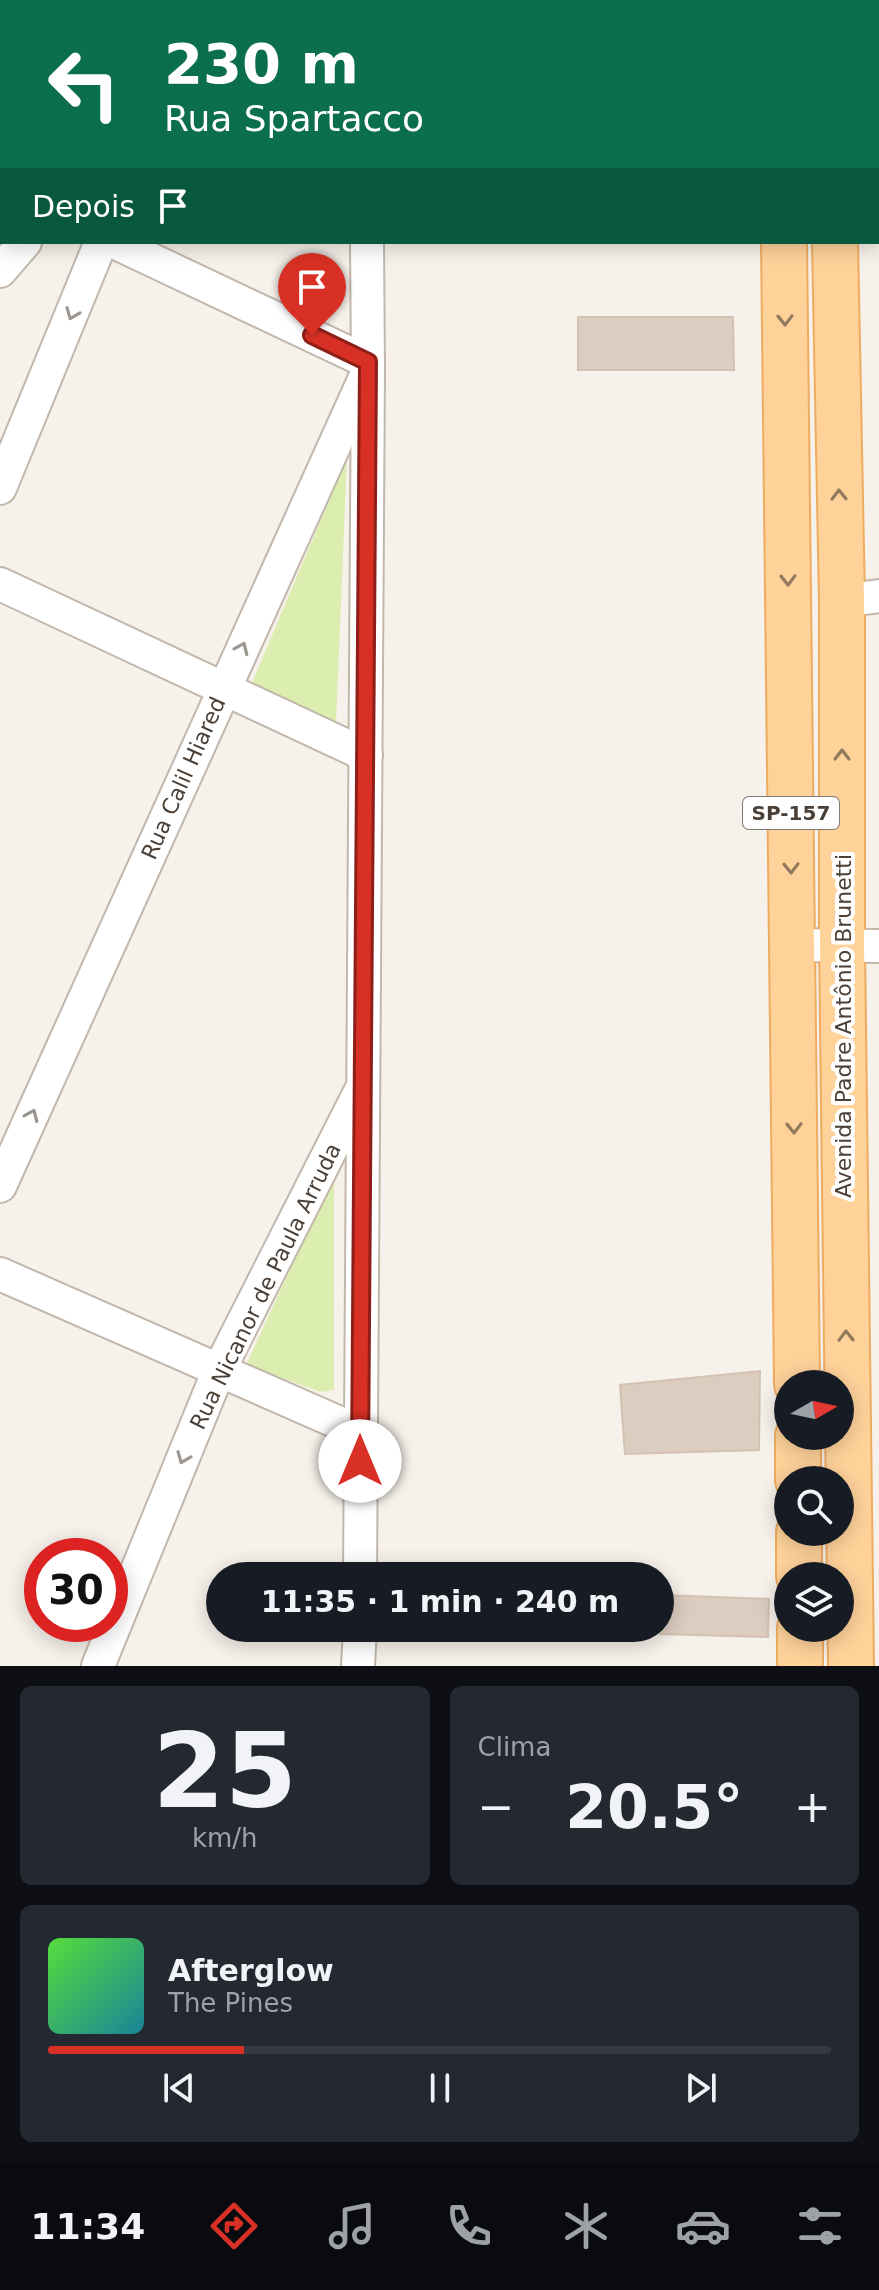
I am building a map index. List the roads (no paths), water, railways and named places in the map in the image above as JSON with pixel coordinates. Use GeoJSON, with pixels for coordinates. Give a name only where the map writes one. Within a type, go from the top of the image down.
{"type":"FeatureCollection","features":[{"type":"Feature","properties":{"kind":"main road","name":"SP-157"},"geometry":{"type":"LineString","coordinates":[[784,244],[797,1370]]}},
{"type":"Feature","properties":{"kind":"main road","name":"Avenida Padre Antônio Brunetti"},"geometry":{"type":"LineString","coordinates":[[835,244],[868,593],[860,946],[851,1666]]}},
{"type":"Feature","properties":{"kind":"main road"},"geometry":{"type":"LineString","coordinates":[[800,1642],[800,1666]]}},
{"type":"Feature","properties":{"kind":"street"},"geometry":{"type":"LineString","coordinates":[[0,271],[23,244]]}},
{"type":"Feature","properties":{"kind":"street"},"geometry":{"type":"LineString","coordinates":[[0,488],[100,244]]}},
{"type":"Feature","properties":{"kind":"street"},"geometry":{"type":"LineString","coordinates":[[118,244],[368,366]]}},
{"type":"Feature","properties":{"kind":"street"},"geometry":{"type":"LineString","coordinates":[[360,1562],[367,244]]}},
{"type":"Feature","properties":{"kind":"street","name":"Rua Calil Hiared"},"geometry":{"type":"LineString","coordinates":[[0,1186],[368,366]]}},
{"type":"Feature","properties":{"kind":"street"},"geometry":{"type":"LineString","coordinates":[[0,584],[366,755]]}},
{"type":"Feature","properties":{"kind":"street"},"geometry":{"type":"LineString","coordinates":[[792,945],[860,946]]}},
{"type":"Feature","properties":{"kind":"street","name":"Rua Nicanor de Paula Arruda"},"geometry":{"type":"LineString","coordinates":[[98,1666],[219,1370],[363,1085]]}},
{"type":"Feature","properties":{"kind":"street"},"geometry":{"type":"LineString","coordinates":[[0,1274],[360,1432]]}},
{"type":"Feature","properties":{"kind":"street"},"geometry":{"type":"LineString","coordinates":[[358,1666],[359,1642]]}}]}
